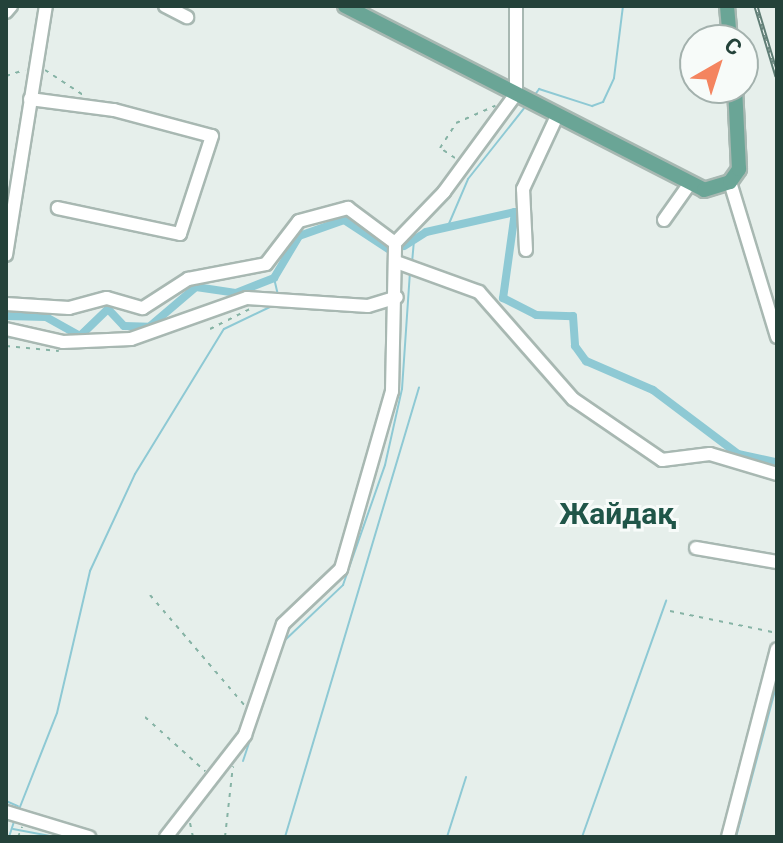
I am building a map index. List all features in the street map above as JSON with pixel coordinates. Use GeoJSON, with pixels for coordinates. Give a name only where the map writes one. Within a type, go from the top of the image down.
{"type":"FeatureCollection","features":[{"type":"Feature","properties":{"kind":"main road"},"geometry":{"type":"LineString","coordinates":[[345,6],[688,186],[730,182],[741,155],[736,104]]}},
{"type":"Feature","properties":{"kind":"street"},"geometry":{"type":"LineString","coordinates":[[6,12],[11,6]]}},
{"type":"Feature","properties":{"kind":"street"},"geometry":{"type":"LineString","coordinates":[[6,255],[46,6]]}},
{"type":"Feature","properties":{"kind":"street"},"geometry":{"type":"LineString","coordinates":[[165,6],[187,17]]}},
{"type":"Feature","properties":{"kind":"street"},"geometry":{"type":"LineString","coordinates":[[166,837],[232,757],[283,624],[341,569],[392,391],[397,297],[395,243],[525,99],[516,6]]}},
{"type":"Feature","properties":{"kind":"street"},"geometry":{"type":"LineString","coordinates":[[30,99],[95,108],[212,136],[180,234],[58,208]]}},
{"type":"Feature","properties":{"kind":"street"},"geometry":{"type":"LineString","coordinates":[[526,250],[523,189],[557,116]]}},
{"type":"Feature","properties":{"kind":"street"},"geometry":{"type":"LineString","coordinates":[[6,158],[20,160]]}},
{"type":"Feature","properties":{"kind":"street"},"geometry":{"type":"LineString","coordinates":[[730,182],[777,337]]}},
{"type":"Feature","properties":{"kind":"street"},"geometry":{"type":"LineString","coordinates":[[664,220],[688,186]]}},
{"type":"Feature","properties":{"kind":"street"},"geometry":{"type":"LineString","coordinates":[[6,304],[69,308],[107,298],[143,308],[188,279],[266,264],[299,221],[348,208],[395,243]]}},
{"type":"Feature","properties":{"kind":"street"},"geometry":{"type":"LineString","coordinates":[[396,262],[413,265],[479,292],[573,399],[662,460],[710,454],[777,474]]}},
{"type":"Feature","properties":{"kind":"street"},"geometry":{"type":"LineString","coordinates":[[6,329],[63,342],[131,339],[220,303],[268,301],[368,306],[397,297]]}},
{"type":"Feature","properties":{"kind":"street"},"geometry":{"type":"LineString","coordinates":[[696,548],[777,562]]}},
{"type":"Feature","properties":{"kind":"street"},"geometry":{"type":"LineString","coordinates":[[728,837],[777,649]]}},
{"type":"Feature","properties":{"kind":"street"},"geometry":{"type":"LineString","coordinates":[[6,812],[23,822],[89,837]]}},
{"type":"Feature","properties":{"kind":"path"},"geometry":{"type":"LineString","coordinates":[[6,76],[37,62],[95,108]]}},
{"type":"Feature","properties":{"kind":"path"},"geometry":{"type":"LineString","coordinates":[[465,150],[457,158],[440,148],[465,115],[497,105],[492,114]]}},
{"type":"Feature","properties":{"kind":"path"},"geometry":{"type":"LineString","coordinates":[[210,329],[268,301]]}},
{"type":"Feature","properties":{"kind":"path"},"geometry":{"type":"LineString","coordinates":[[6,346],[59,352],[63,342]]}},
{"type":"Feature","properties":{"kind":"path"},"geometry":{"type":"LineString","coordinates":[[150,595],[249,710]]}},
{"type":"Feature","properties":{"kind":"path"},"geometry":{"type":"LineString","coordinates":[[670,611],[777,633]]}},
{"type":"Feature","properties":{"kind":"path"},"geometry":{"type":"LineString","coordinates":[[145,717],[213,777]]}},
{"type":"Feature","properties":{"kind":"path"},"geometry":{"type":"LineString","coordinates":[[225,837],[232,757]]}},
{"type":"Feature","properties":{"kind":"path"},"geometry":{"type":"LineString","coordinates":[[18,837],[23,822]]}},
{"type":"Feature","properties":{"kind":"waterway"},"geometry":{"type":"LineString","coordinates":[[534,96],[539,89],[592,106],[603,102],[614,78],[623,6]]}},
{"type":"Feature","properties":{"kind":"waterway"},"geometry":{"type":"LineString","coordinates":[[448,226],[468,179],[525,107]]}},
{"type":"Feature","properties":{"kind":"waterway"},"geometry":{"type":"LineString","coordinates":[[404,246],[426,232],[515,212],[503,298],[536,315],[573,316],[575,346],[586,361],[653,390],[738,454],[777,462]]}},
{"type":"Feature","properties":{"kind":"waterway"},"geometry":{"type":"LineString","coordinates":[[6,316],[46,317],[80,336],[108,309],[124,326],[149,327],[196,287],[236,293],[274,278],[299,236],[344,220],[390,250]]}},
{"type":"Feature","properties":{"kind":"waterway"},"geometry":{"type":"LineString","coordinates":[[412,263],[414,240]]}},
{"type":"Feature","properties":{"kind":"waterway"},"geometry":{"type":"LineString","coordinates":[[283,642],[343,585],[385,465],[402,389],[410,273]]}},
{"type":"Feature","properties":{"kind":"waterway"},"geometry":{"type":"LineString","coordinates":[[274,278],[278,296]]}},
{"type":"Feature","properties":{"kind":"waterway"},"geometry":{"type":"LineString","coordinates":[[134,344],[248,305]]}},
{"type":"Feature","properties":{"kind":"waterway"},"geometry":{"type":"LineString","coordinates":[[18,812],[57,713],[90,571],[135,474],[224,329],[274,305]]}},
{"type":"Feature","properties":{"kind":"waterway"},"geometry":{"type":"LineString","coordinates":[[6,337],[26,339]]}},
{"type":"Feature","properties":{"kind":"waterway"},"geometry":{"type":"LineString","coordinates":[[63,348],[128,345]]}},
{"type":"Feature","properties":{"kind":"waterway"},"geometry":{"type":"LineString","coordinates":[[285,837],[419,388]]}},
{"type":"Feature","properties":{"kind":"waterway"},"geometry":{"type":"LineString","coordinates":[[582,837],[666,601]]}},
{"type":"Feature","properties":{"kind":"waterway"},"geometry":{"type":"LineString","coordinates":[[736,837],[777,683]]}},
{"type":"Feature","properties":{"kind":"waterway"},"geometry":{"type":"LineString","coordinates":[[243,761],[258,716]]}},
{"type":"Feature","properties":{"kind":"waterway"},"geometry":{"type":"LineString","coordinates":[[447,837],[466,777]]}},
{"type":"Feature","properties":{"kind":"waterway"},"geometry":{"type":"LineString","coordinates":[[6,801],[18,806]]}},
{"type":"Feature","properties":{"kind":"waterway"},"geometry":{"type":"LineString","coordinates":[[9,837],[14,822]]}},
{"type":"Feature","properties":{"kind":"waterway"},"geometry":{"type":"LineString","coordinates":[[13,829],[55,837]]}},
{"type":"Feature","properties":{"kind":"railway"},"geometry":{"type":"LineString","coordinates":[[756,6],[777,76]]}},
{"type":"Feature","properties":{"kind":"district","name":"Жайдақ"},"geometry":{"type":"Point","coordinates":[618,514]}}]}
